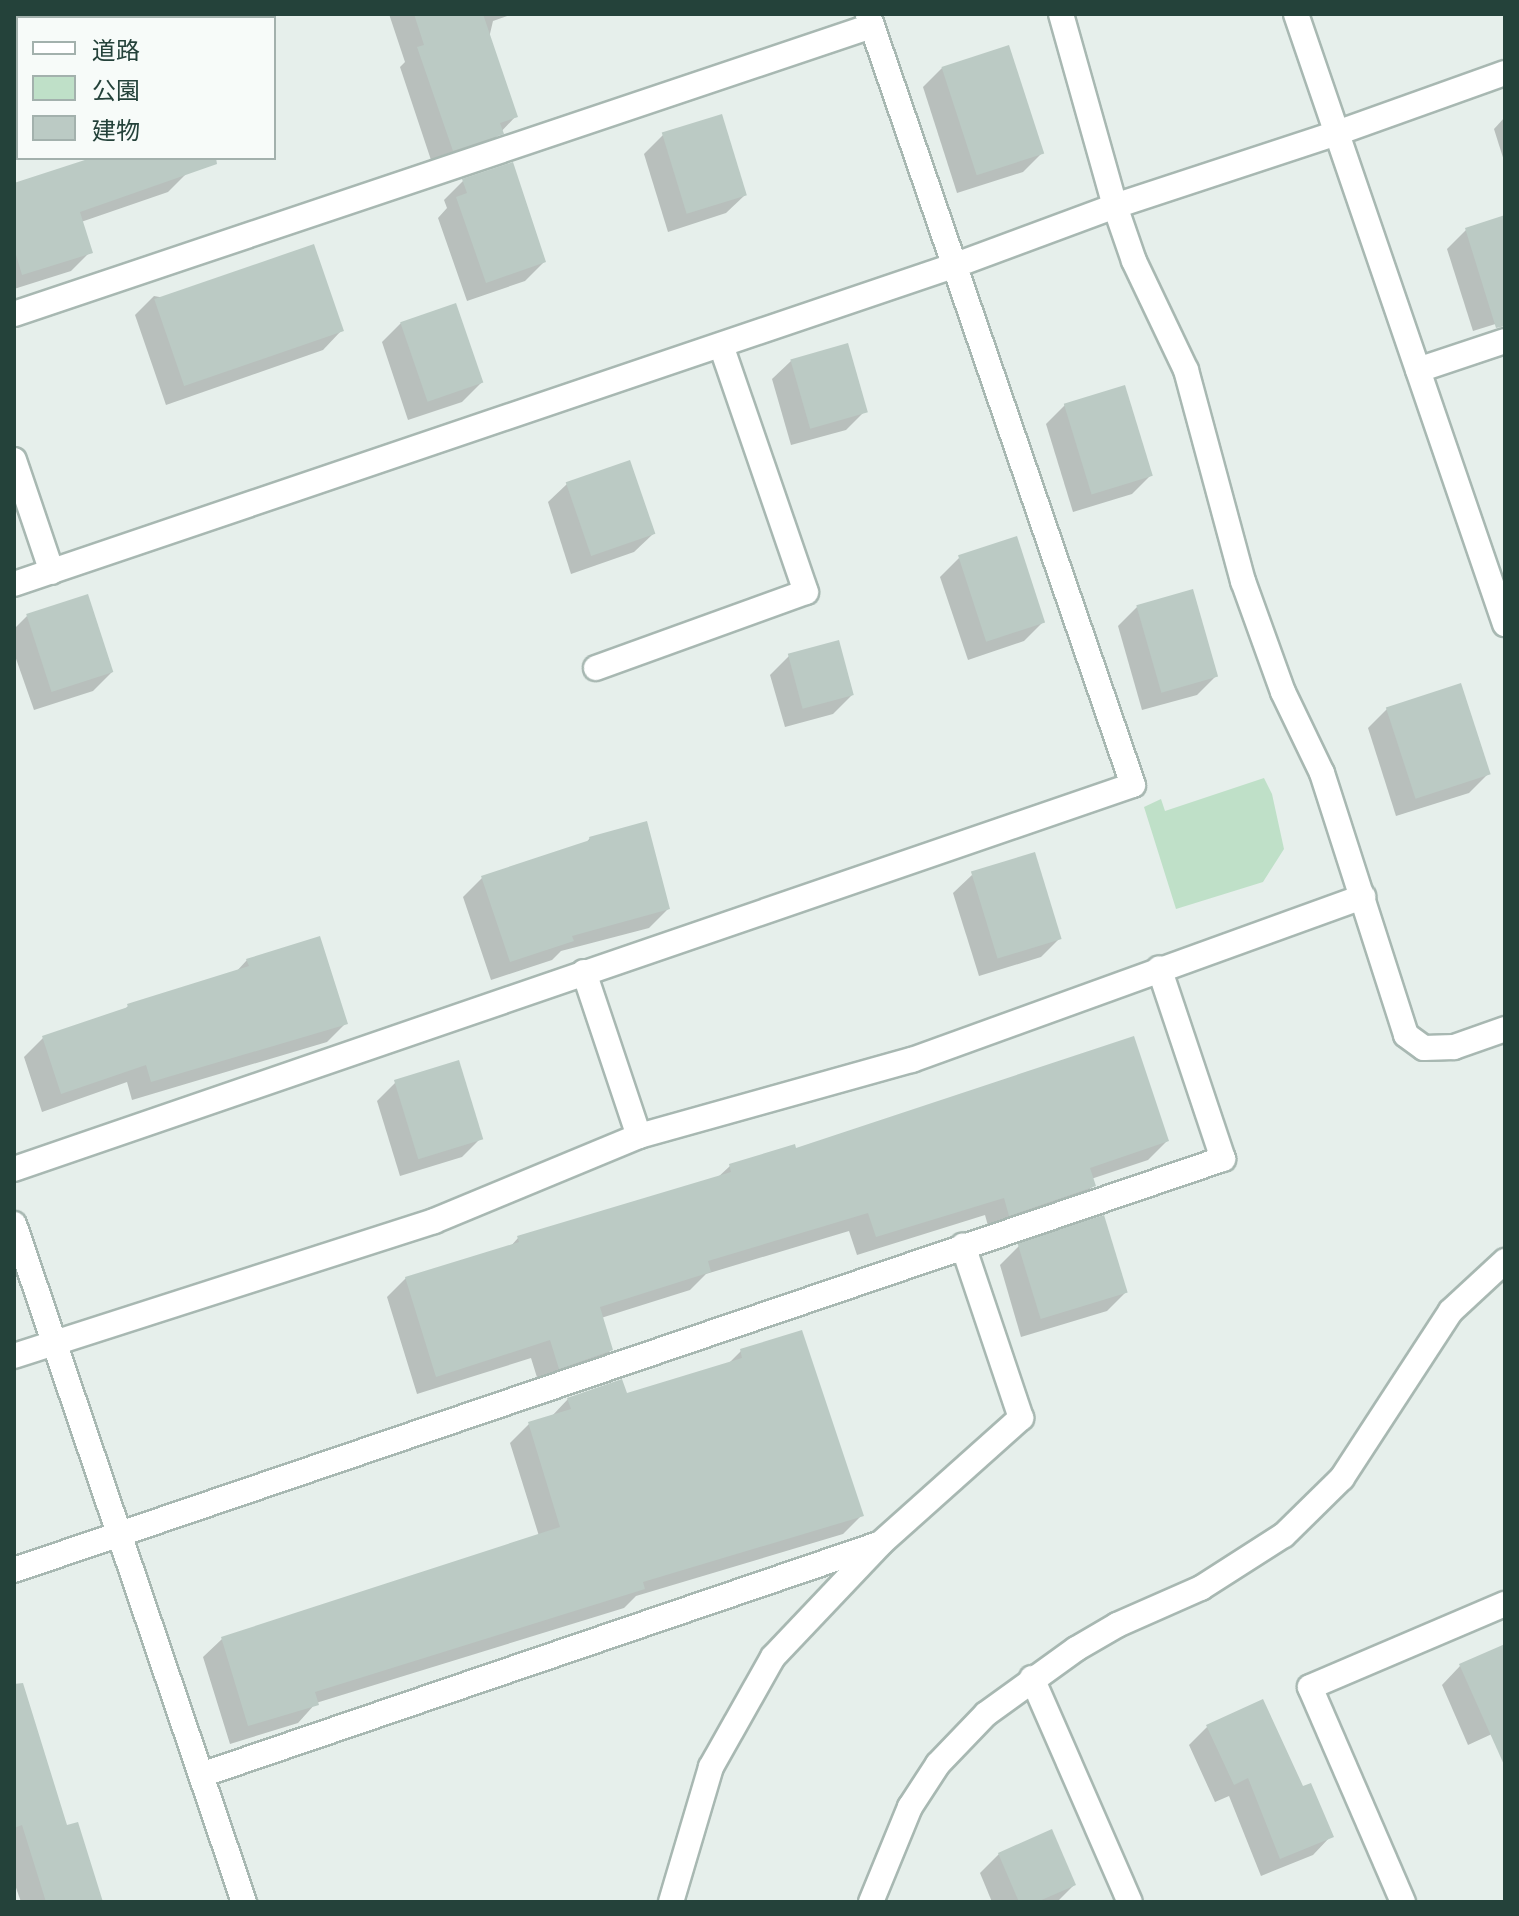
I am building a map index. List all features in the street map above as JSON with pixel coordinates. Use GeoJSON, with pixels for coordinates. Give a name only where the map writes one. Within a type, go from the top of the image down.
{"type":"FeatureCollection","features":[{"type":"Feature","properties":{"kind":"street"},"geometry":{"type":"LineString","coordinates":[[1061,14],[1115,206],[1134,261],[1186,370],[1243,581],[1283,692],[1322,773],[1406,1035],[1424,1048],[1454,1047],[1505,1029]]}},
{"type":"Feature","properties":{"kind":"street"},"geometry":{"type":"LineString","coordinates":[[1296,14],[1505,624]]}},
{"type":"Feature","properties":{"kind":"street"},"geometry":{"type":"LineString","coordinates":[[14,314],[870,20],[1133,785],[14,1169]]}},
{"type":"Feature","properties":{"kind":"street"},"geometry":{"type":"LineString","coordinates":[[14,584],[953,266],[1115,206],[1337,133],[1505,73]]}},
{"type":"Feature","properties":{"kind":"street"},"geometry":{"type":"LineString","coordinates":[[1418,370],[1505,341]]}},
{"type":"Feature","properties":{"kind":"street"},"geometry":{"type":"LineString","coordinates":[[596,668],[806,592],[721,345]]}},
{"type":"Feature","properties":{"kind":"street"},"geometry":{"type":"LineString","coordinates":[[14,460],[52,572]]}},
{"type":"Feature","properties":{"kind":"street"},"geometry":{"type":"LineString","coordinates":[[14,1356],[54,1340],[226,1291],[434,1221],[639,1136],[912,1060],[1159,968],[1363,897]]}},
{"type":"Feature","properties":{"kind":"street"},"geometry":{"type":"LineString","coordinates":[[14,1570],[1223,1159],[1159,968]]}},
{"type":"Feature","properties":{"kind":"street"},"geometry":{"type":"LineString","coordinates":[[584,972],[639,1136]]}},
{"type":"Feature","properties":{"kind":"street"},"geometry":{"type":"LineString","coordinates":[[14,1224],[244,1902]]}},
{"type":"Feature","properties":{"kind":"street"},"geometry":{"type":"LineString","coordinates":[[671,1902],[711,1767],[773,1657],[881,1543],[1021,1418],[963,1246]]}},
{"type":"Feature","properties":{"kind":"street"},"geometry":{"type":"LineString","coordinates":[[871,1902],[910,1807],[938,1764],[986,1714],[1032,1678],[1117,1625],[1201,1588],[1284,1535],[1342,1478],[1451,1311],[1505,1261]]}},
{"type":"Feature","properties":{"kind":"street"},"geometry":{"type":"LineString","coordinates":[[201,1775],[881,1543]]}},
{"type":"Feature","properties":{"kind":"street"},"geometry":{"type":"LineString","coordinates":[[1403,1902],[1310,1687],[1505,1604]]}},
{"type":"Feature","properties":{"kind":"street"},"geometry":{"type":"LineString","coordinates":[[1032,1678],[1130,1902]]}},
{"type":"Feature","properties":{"kind":"green space"},"geometry":{"type":"Polygon","coordinates":[[[1264,778],[1272,794],[1284,849],[1263,882],[1176,909],[1144,807],[1161,799],[1165,811],[1264,778]]]}},
{"type":"Feature","properties":{"kind":"building"},"geometry":{"type":"Polygon","coordinates":[[[414,14],[483,14],[518,117],[500,123],[504,134],[453,151],[417,47],[424,45],[414,14]]]}},
{"type":"Feature","properties":{"kind":"building"},"geometry":{"type":"Polygon","coordinates":[[[1009,45],[1044,153],[977,175],[941,67],[1009,45]]]}},
{"type":"Feature","properties":{"kind":"building"},"geometry":{"type":"Polygon","coordinates":[[[722,114],[747,195],[687,214],[662,132],[722,114]]]}},
{"type":"Feature","properties":{"kind":"building"},"geometry":{"type":"Polygon","coordinates":[[[85,160],[216,160],[217,164],[80,212],[93,253],[22,275],[14,248],[14,183],[85,160]]]}},
{"type":"Feature","properties":{"kind":"building"},"geometry":{"type":"Polygon","coordinates":[[[513,162],[546,262],[486,283],[456,197],[467,193],[462,179],[513,162]]]}},
{"type":"Feature","properties":{"kind":"building"},"geometry":{"type":"Polygon","coordinates":[[[1505,215],[1505,326],[1496,328],[1465,228],[1505,215]]]}},
{"type":"Feature","properties":{"kind":"building"},"geometry":{"type":"Polygon","coordinates":[[[314,244],[344,331],[184,386],[154,299],[314,244]]]}},
{"type":"Feature","properties":{"kind":"building"},"geometry":{"type":"Polygon","coordinates":[[[456,303],[483,382],[428,402],[400,322],[456,303]]]}},
{"type":"Feature","properties":{"kind":"building"},"geometry":{"type":"Polygon","coordinates":[[[848,343],[868,412],[810,429],[790,360],[848,343]]]}},
{"type":"Feature","properties":{"kind":"building"},"geometry":{"type":"Polygon","coordinates":[[[1125,385],[1153,476],[1092,495],[1064,404],[1125,385]]]}},
{"type":"Feature","properties":{"kind":"building"},"geometry":{"type":"Polygon","coordinates":[[[630,460],[655,534],[591,556],[566,482],[630,460]]]}},
{"type":"Feature","properties":{"kind":"building"},"geometry":{"type":"Polygon","coordinates":[[[1017,536],[1045,623],[986,642],[958,555],[1017,536]]]}},
{"type":"Feature","properties":{"kind":"building"},"geometry":{"type":"Polygon","coordinates":[[[1193,589],[1218,676],[1161,693],[1136,605],[1193,589]]]}},
{"type":"Feature","properties":{"kind":"building"},"geometry":{"type":"Polygon","coordinates":[[[88,594],[113,672],[52,692],[26,614],[88,594]]]}},
{"type":"Feature","properties":{"kind":"building"},"geometry":{"type":"Polygon","coordinates":[[[839,640],[854,695],[803,709],[788,654],[839,640]]]}},
{"type":"Feature","properties":{"kind":"building"},"geometry":{"type":"Polygon","coordinates":[[[1461,683],[1491,774],[1416,799],[1386,707],[1461,683]]]}},
{"type":"Feature","properties":{"kind":"building"},"geometry":{"type":"Polygon","coordinates":[[[647,821],[670,909],[572,936],[574,941],[510,962],[481,876],[590,840],[589,837],[647,821]]]}},
{"type":"Feature","properties":{"kind":"building"},"geometry":{"type":"Polygon","coordinates":[[[1035,852],[1062,939],[998,959],[971,872],[1035,852]]]}},
{"type":"Feature","properties":{"kind":"building"},"geometry":{"type":"Polygon","coordinates":[[[320,936],[348,1024],[151,1082],[146,1065],[61,1094],[42,1036],[128,1007],[127,1004],[249,966],[246,959],[320,936]]]}},
{"type":"Feature","properties":{"kind":"building"},"geometry":{"type":"Polygon","coordinates":[[[1134,1036],[1169,1141],[1090,1168],[1096,1186],[1009,1216],[1004,1198],[876,1237],[868,1213],[708,1261],[711,1272],[600,1307],[613,1350],[559,1369],[550,1340],[436,1377],[405,1277],[519,1242],[517,1236],[731,1172],[729,1164],[795,1144],[796,1148],[1134,1036]]]}},
{"type":"Feature","properties":{"kind":"building"},"geometry":{"type":"Polygon","coordinates":[[[459,1060],[483,1139],[418,1159],[394,1080],[459,1060]]]}},
{"type":"Feature","properties":{"kind":"building"},"geometry":{"type":"Polygon","coordinates":[[[1104,1215],[1128,1292],[1041,1319],[1017,1242],[1104,1215]]]}},
{"type":"Feature","properties":{"kind":"building"},"geometry":{"type":"Polygon","coordinates":[[[802,1330],[864,1516],[643,1582],[645,1589],[315,1692],[319,1705],[248,1726],[221,1637],[560,1527],[528,1422],[571,1409],[567,1398],[622,1379],[627,1393],[742,1358],[740,1349],[802,1330]]]}},
{"type":"Feature","properties":{"kind":"building"},"geometry":{"type":"Polygon","coordinates":[[[1505,1644],[1505,1767],[1459,1664],[1505,1644]]]}},
{"type":"Feature","properties":{"kind":"building"},"geometry":{"type":"Polygon","coordinates":[[[23,1683],[67,1825],[78,1822],[103,1902],[46,1902],[22,1825],[14,1828],[14,1684],[23,1683]]]}},
{"type":"Feature","properties":{"kind":"building"},"geometry":{"type":"Polygon","coordinates":[[[1263,1699],[1303,1786],[1311,1783],[1334,1837],[1280,1859],[1248,1778],[1234,1785],[1206,1725],[1263,1699]]]}},
{"type":"Feature","properties":{"kind":"building"},"geometry":{"type":"Polygon","coordinates":[[[1052,1829],[1076,1885],[1037,1902],[1019,1902],[998,1853],[1052,1829]]]}}]}
